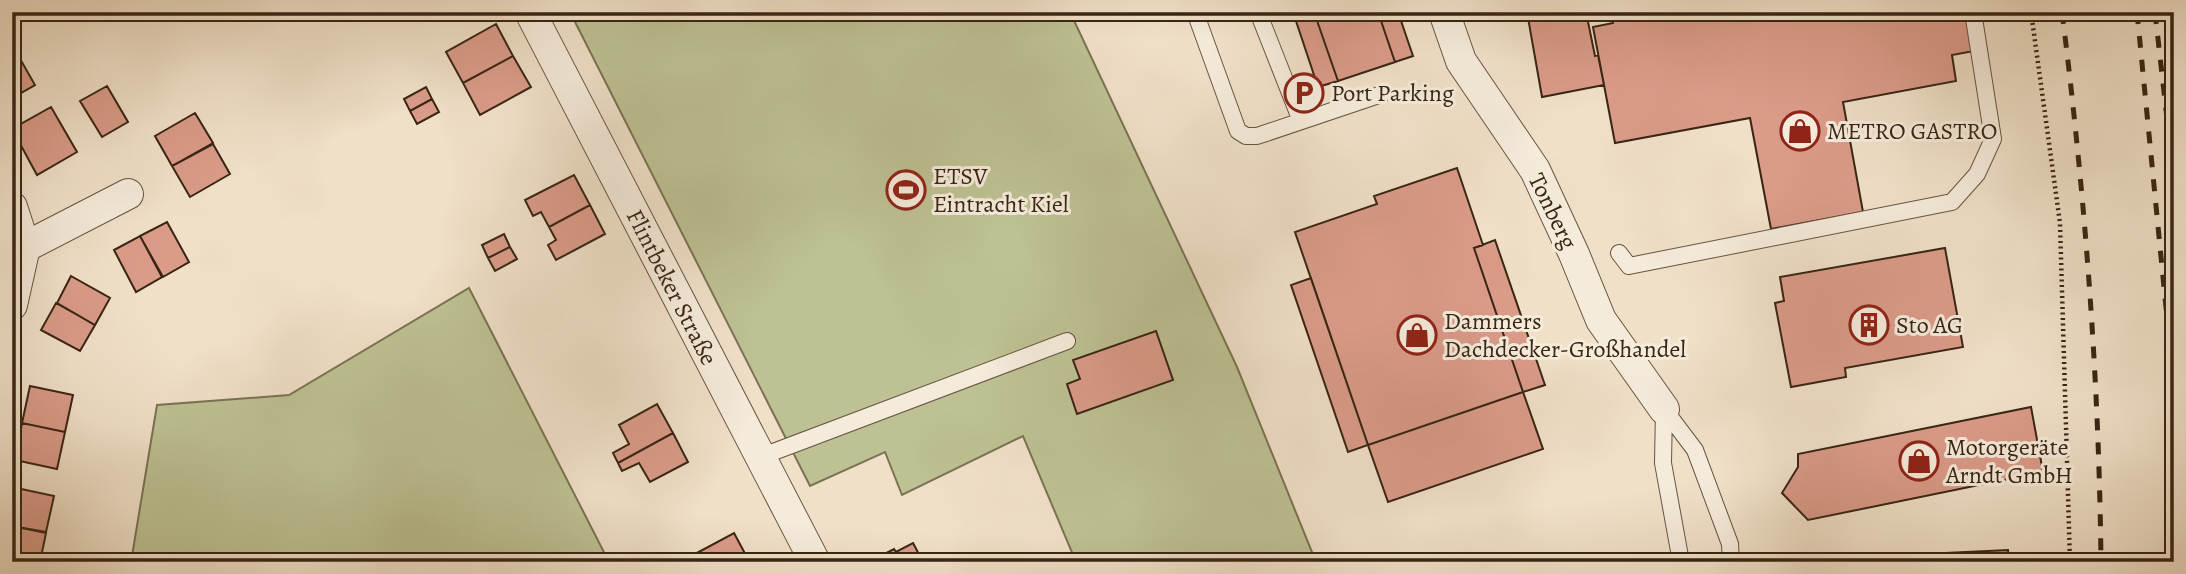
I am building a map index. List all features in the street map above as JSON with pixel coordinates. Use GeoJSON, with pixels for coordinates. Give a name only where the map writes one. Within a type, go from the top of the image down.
{"type":"FeatureCollection","features":[{"type":"Feature","properties":{"kind":"street","name":"Flintbeker Straße"},"geometry":{"type":"LineString","coordinates":[[530,12],[815,562]]}},
{"type":"Feature","properties":{"kind":"street","name":"Tonberg"},"geometry":{"type":"LineString","coordinates":[[1444,12],[1461,61],[1535,170],[1601,320],[1664,409]]}},
{"type":"Feature","properties":{"kind":"street"},"geometry":{"type":"LineString","coordinates":[[25,247],[128,194]]}},
{"type":"Feature","properties":{"kind":"street"},"geometry":{"type":"LineString","coordinates":[[12,207],[25,247],[12,305]]}},
{"type":"Feature","properties":{"kind":"lane"},"geometry":{"type":"LineString","coordinates":[[1195,12],[1238,131],[1246,136],[1257,136],[1382,94]]}},
{"type":"Feature","properties":{"kind":"lane"},"geometry":{"type":"LineString","coordinates":[[1258,12],[1300,121]]}},
{"type":"Feature","properties":{"kind":"lane"},"geometry":{"type":"LineString","coordinates":[[1619,253],[1629,266],[1952,202],[1977,174],[1993,139],[1973,12]]}},
{"type":"Feature","properties":{"kind":"lane"},"geometry":{"type":"LineString","coordinates":[[760,457],[1067,341]]}},
{"type":"Feature","properties":{"kind":"lane"},"geometry":{"type":"LineString","coordinates":[[1664,409],[1663,463],[1681,562]]}},
{"type":"Feature","properties":{"kind":"lane"},"geometry":{"type":"LineString","coordinates":[[1664,409],[1695,450],[1730,544],[1731,562]]}},
{"type":"Feature","properties":{"kind":"path"},"geometry":{"type":"LineString","coordinates":[[2031,12],[2060,223],[2070,562]]}},
{"type":"Feature","properties":{"kind":"green space","name":"ETSV Eintracht Kiel"},"geometry":{"type":"Polygon","coordinates":[[[570,12],[1070,12],[1237,367],[1316,562],[1076,562],[1023,436],[902,495],[885,452],[810,486],[570,12]]]}},
{"type":"Feature","properties":{"kind":"green space"},"geometry":{"type":"Polygon","coordinates":[[[469,288],[609,562],[131,562],[157,405],[289,395],[469,288]]]}},
{"type":"Feature","properties":{"kind":"building"},"geometry":{"type":"Polygon","coordinates":[[[1293,12],[1314,12],[1338,81],[1318,87],[1293,12]]]}},
{"type":"Feature","properties":{"kind":"building"},"geometry":{"type":"Polygon","coordinates":[[[1314,12],[1378,12],[1395,62],[1338,81],[1314,12]]]}},
{"type":"Feature","properties":{"kind":"building"},"geometry":{"type":"Polygon","coordinates":[[[1378,12],[1398,12],[1413,56],[1395,62],[1378,12]]]}},
{"type":"Feature","properties":{"kind":"building"},"geometry":{"type":"Polygon","coordinates":[[[1527,12],[1586,12],[1604,85],[1542,97],[1527,12]]]}},
{"type":"Feature","properties":{"kind":"building","name":"METRO GASTRO"},"geometry":{"type":"Polygon","coordinates":[[[1611,12],[1967,12],[1974,51],[1952,55],[1956,81],[1843,102],[1863,212],[1771,229],[1750,118],[1615,143],[1593,27],[1613,23],[1611,12]]]}},
{"type":"Feature","properties":{"kind":"building"},"geometry":{"type":"Polygon","coordinates":[[[496,24],[513,56],[463,83],[446,52],[496,24]]]}},
{"type":"Feature","properties":{"kind":"building"},"geometry":{"type":"Polygon","coordinates":[[[513,56],[531,87],[480,115],[463,83],[513,56]]]}},
{"type":"Feature","properties":{"kind":"building"},"geometry":{"type":"Polygon","coordinates":[[[19,57],[35,85],[12,98],[12,60],[19,57]]]}},
{"type":"Feature","properties":{"kind":"building"},"geometry":{"type":"Polygon","coordinates":[[[107,86],[128,122],[102,137],[80,101],[107,86]]]}},
{"type":"Feature","properties":{"kind":"building"},"geometry":{"type":"Polygon","coordinates":[[[426,87],[432,99],[410,111],[404,99],[426,87]]]}},
{"type":"Feature","properties":{"kind":"building"},"geometry":{"type":"Polygon","coordinates":[[[432,99],[439,112],[417,124],[410,111],[432,99]]]}},
{"type":"Feature","properties":{"kind":"building"},"geometry":{"type":"Polygon","coordinates":[[[51,107],[77,152],[37,175],[12,129],[51,107]]]}},
{"type":"Feature","properties":{"kind":"building"},"geometry":{"type":"Polygon","coordinates":[[[195,113],[213,143],[172,166],[155,136],[195,113]]]}},
{"type":"Feature","properties":{"kind":"building"},"geometry":{"type":"Polygon","coordinates":[[[213,144],[230,174],[190,197],[172,166],[213,144]]]}},
{"type":"Feature","properties":{"kind":"building","name":"Dammers Dachdecker-Großhandel"},"geometry":{"type":"Polygon","coordinates":[[[1457,168],[1483,245],[1474,248],[1523,392],[1368,445],[1295,232],[1377,204],[1374,196],[1457,168]]]}},
{"type":"Feature","properties":{"kind":"building"},"geometry":{"type":"Polygon","coordinates":[[[574,175],[590,205],[549,227],[541,212],[533,216],[525,200],[574,175]]]}},
{"type":"Feature","properties":{"kind":"building"},"geometry":{"type":"Polygon","coordinates":[[[590,205],[605,234],[556,260],[548,245],[556,240],[549,227],[590,205]]]}},
{"type":"Feature","properties":{"kind":"building"},"geometry":{"type":"Polygon","coordinates":[[[167,222],[189,262],[163,277],[140,236],[167,222]]]}},
{"type":"Feature","properties":{"kind":"building"},"geometry":{"type":"Polygon","coordinates":[[[504,234],[510,247],[488,258],[482,245],[504,234]]]}},
{"type":"Feature","properties":{"kind":"building"},"geometry":{"type":"Polygon","coordinates":[[[140,236],[162,277],[136,292],[114,250],[140,236]]]}},
{"type":"Feature","properties":{"kind":"building"},"geometry":{"type":"Polygon","coordinates":[[[1495,240],[1545,385],[1523,392],[1474,248],[1495,240]]]}},
{"type":"Feature","properties":{"kind":"building"},"geometry":{"type":"Polygon","coordinates":[[[510,247],[517,259],[495,271],[488,258],[510,247]]]}},
{"type":"Feature","properties":{"kind":"building","name":"Sto AG"},"geometry":{"type":"Polygon","coordinates":[[[1945,248],[1963,347],[1845,368],[1846,377],[1791,387],[1775,303],[1784,301],[1780,277],[1945,248]]]}},
{"type":"Feature","properties":{"kind":"building"},"geometry":{"type":"Polygon","coordinates":[[[71,276],[110,298],[95,325],[57,303],[71,276]]]}},
{"type":"Feature","properties":{"kind":"building"},"geometry":{"type":"Polygon","coordinates":[[[1311,278],[1368,445],[1348,452],[1291,285],[1311,278]]]}},
{"type":"Feature","properties":{"kind":"building"},"geometry":{"type":"Polygon","coordinates":[[[56,303],[95,325],[80,351],[41,330],[56,303]]]}},
{"type":"Feature","properties":{"kind":"building"},"geometry":{"type":"Polygon","coordinates":[[[1156,331],[1173,380],[1077,414],[1067,384],[1080,379],[1073,360],[1156,331]]]}},
{"type":"Feature","properties":{"kind":"building"},"geometry":{"type":"Polygon","coordinates":[[[30,386],[73,395],[65,432],[22,423],[30,386]]]}},
{"type":"Feature","properties":{"kind":"building"},"geometry":{"type":"Polygon","coordinates":[[[1523,392],[1543,449],[1388,502],[1368,445],[1523,392]]]}},
{"type":"Feature","properties":{"kind":"building"},"geometry":{"type":"Polygon","coordinates":[[[657,404],[673,433],[618,463],[613,453],[629,444],[619,425],[657,404]]]}},
{"type":"Feature","properties":{"kind":"building","name":"Motorgeräte Arndt GmbH"},"geometry":{"type":"Polygon","coordinates":[[[2031,407],[2043,472],[1808,520],[1782,493],[1798,467],[1798,454],[2031,407]]]}},
{"type":"Feature","properties":{"kind":"building"},"geometry":{"type":"Polygon","coordinates":[[[22,423],[65,432],[57,469],[15,460],[22,423]]]}},
{"type":"Feature","properties":{"kind":"building"},"geometry":{"type":"Polygon","coordinates":[[[673,433],[688,462],[650,482],[639,463],[622,471],[618,463],[673,433]]]}},
{"type":"Feature","properties":{"kind":"building"},"geometry":{"type":"Polygon","coordinates":[[[12,487],[54,496],[46,532],[12,526],[12,487]]]}},
{"type":"Feature","properties":{"kind":"building"},"geometry":{"type":"Polygon","coordinates":[[[12,526],[46,533],[40,562],[12,562],[12,526]]]}},
{"type":"Feature","properties":{"kind":"building"},"geometry":{"type":"Polygon","coordinates":[[[734,533],[749,561],[699,562],[695,554],[734,533]]]}},
{"type":"Feature","properties":{"kind":"building"},"geometry":{"type":"Polygon","coordinates":[[[913,543],[923,562],[869,562],[894,549],[896,552],[913,543]]]}},
{"type":"Feature","properties":{"kind":"building"},"geometry":{"type":"Polygon","coordinates":[[[2008,550],[2009,562],[1946,562],[1946,553],[2008,550]]]}},
{"type":"Feature","properties":{"kind":"railway"},"geometry":{"type":"LineString","coordinates":[[2062,12],[2078,149],[2089,287],[2101,562]]}},
{"type":"Feature","properties":{"kind":"railway"},"geometry":{"type":"LineString","coordinates":[[2137,12],[2167,318],[2174,439]]}},
{"type":"Feature","properties":{"kind":"railway"},"geometry":{"type":"LineString","coordinates":[[2155,12],[2174,181]]}},
{"type":"Feature","properties":{"kind":"place","name":"Port Parking"},"geometry":{"type":"Point","coordinates":[1304,93]}},
{"type":"Feature","properties":{"kind":"place","name":"METRO GASTRO"},"geometry":{"type":"Point","coordinates":[1800,131]}},
{"type":"Feature","properties":{"kind":"place","name":"ETSV Eintracht Kiel"},"geometry":{"type":"Point","coordinates":[906,190]}},
{"type":"Feature","properties":{"kind":"place","name":"Sto AG"},"geometry":{"type":"Point","coordinates":[1869,325]}},
{"type":"Feature","properties":{"kind":"place","name":"Dammers Dachdecker-Großhandel"},"geometry":{"type":"Point","coordinates":[1417,335]}},
{"type":"Feature","properties":{"kind":"place","name":"Motorgeräte Arndt GmbH"},"geometry":{"type":"Point","coordinates":[1919,461]}}]}
